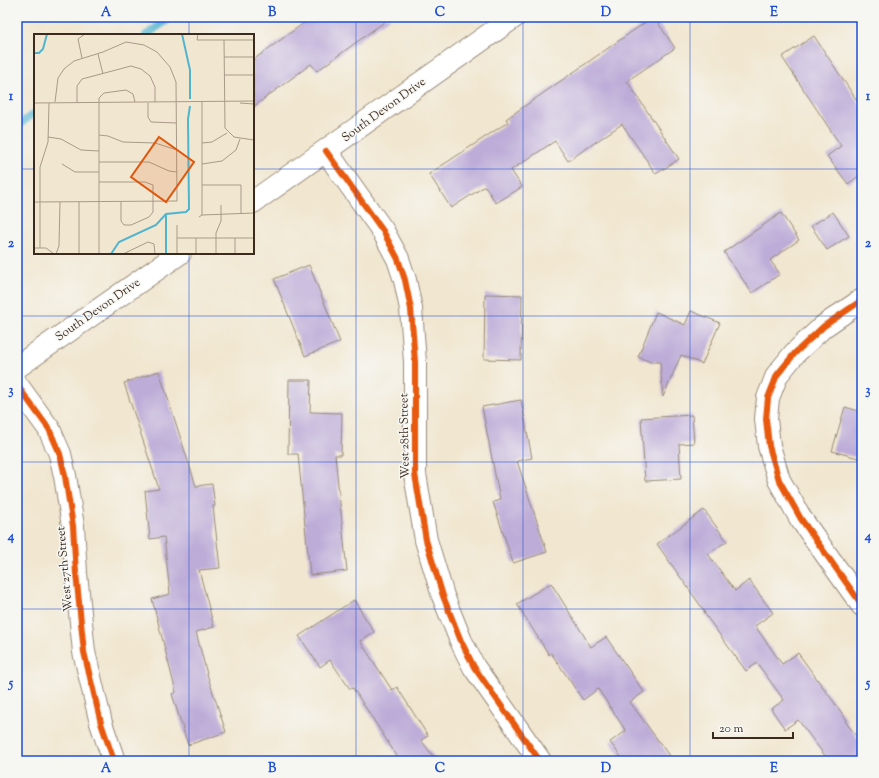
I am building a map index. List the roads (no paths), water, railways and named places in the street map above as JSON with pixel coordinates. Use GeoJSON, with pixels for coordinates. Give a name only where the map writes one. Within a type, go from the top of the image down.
{"type":"FeatureCollection","features":[{"type":"Feature","properties":{"kind":"street","name":"South Devon Drive"},"geometry":{"type":"LineString","coordinates":[[254,201],[514,17]]}},
{"type":"Feature","properties":{"kind":"street","name":"West 28th Street"},"geometry":{"type":"LineString","coordinates":[[326,151],[383,231],[398,260],[405,280],[411,309],[415,362],[415,474],[426,540],[443,596],[460,641],[474,667],[540,761]]}},
{"type":"Feature","properties":{"kind":"street","name":"South Devon Drive"},"geometry":{"type":"LineString","coordinates":[[17,367],[179,254]]}},
{"type":"Feature","properties":{"kind":"street"},"geometry":{"type":"LineString","coordinates":[[862,300],[824,326],[795,352],[777,375],[768,398],[766,419],[769,446],[779,480],[801,519],[862,605]]}},
{"type":"Feature","properties":{"kind":"street","name":"West 27th Street"},"geometry":{"type":"LineString","coordinates":[[17,385],[49,429],[60,454],[66,476],[73,526],[84,652],[101,723],[114,761]]}},
{"type":"Feature","properties":{"kind":"waterway"},"geometry":{"type":"LineString","coordinates":[[147,34],[172,17]]}},
{"type":"Feature","properties":{"kind":"waterway"},"geometry":{"type":"LineString","coordinates":[[17,126],[34,114]]}}]}
